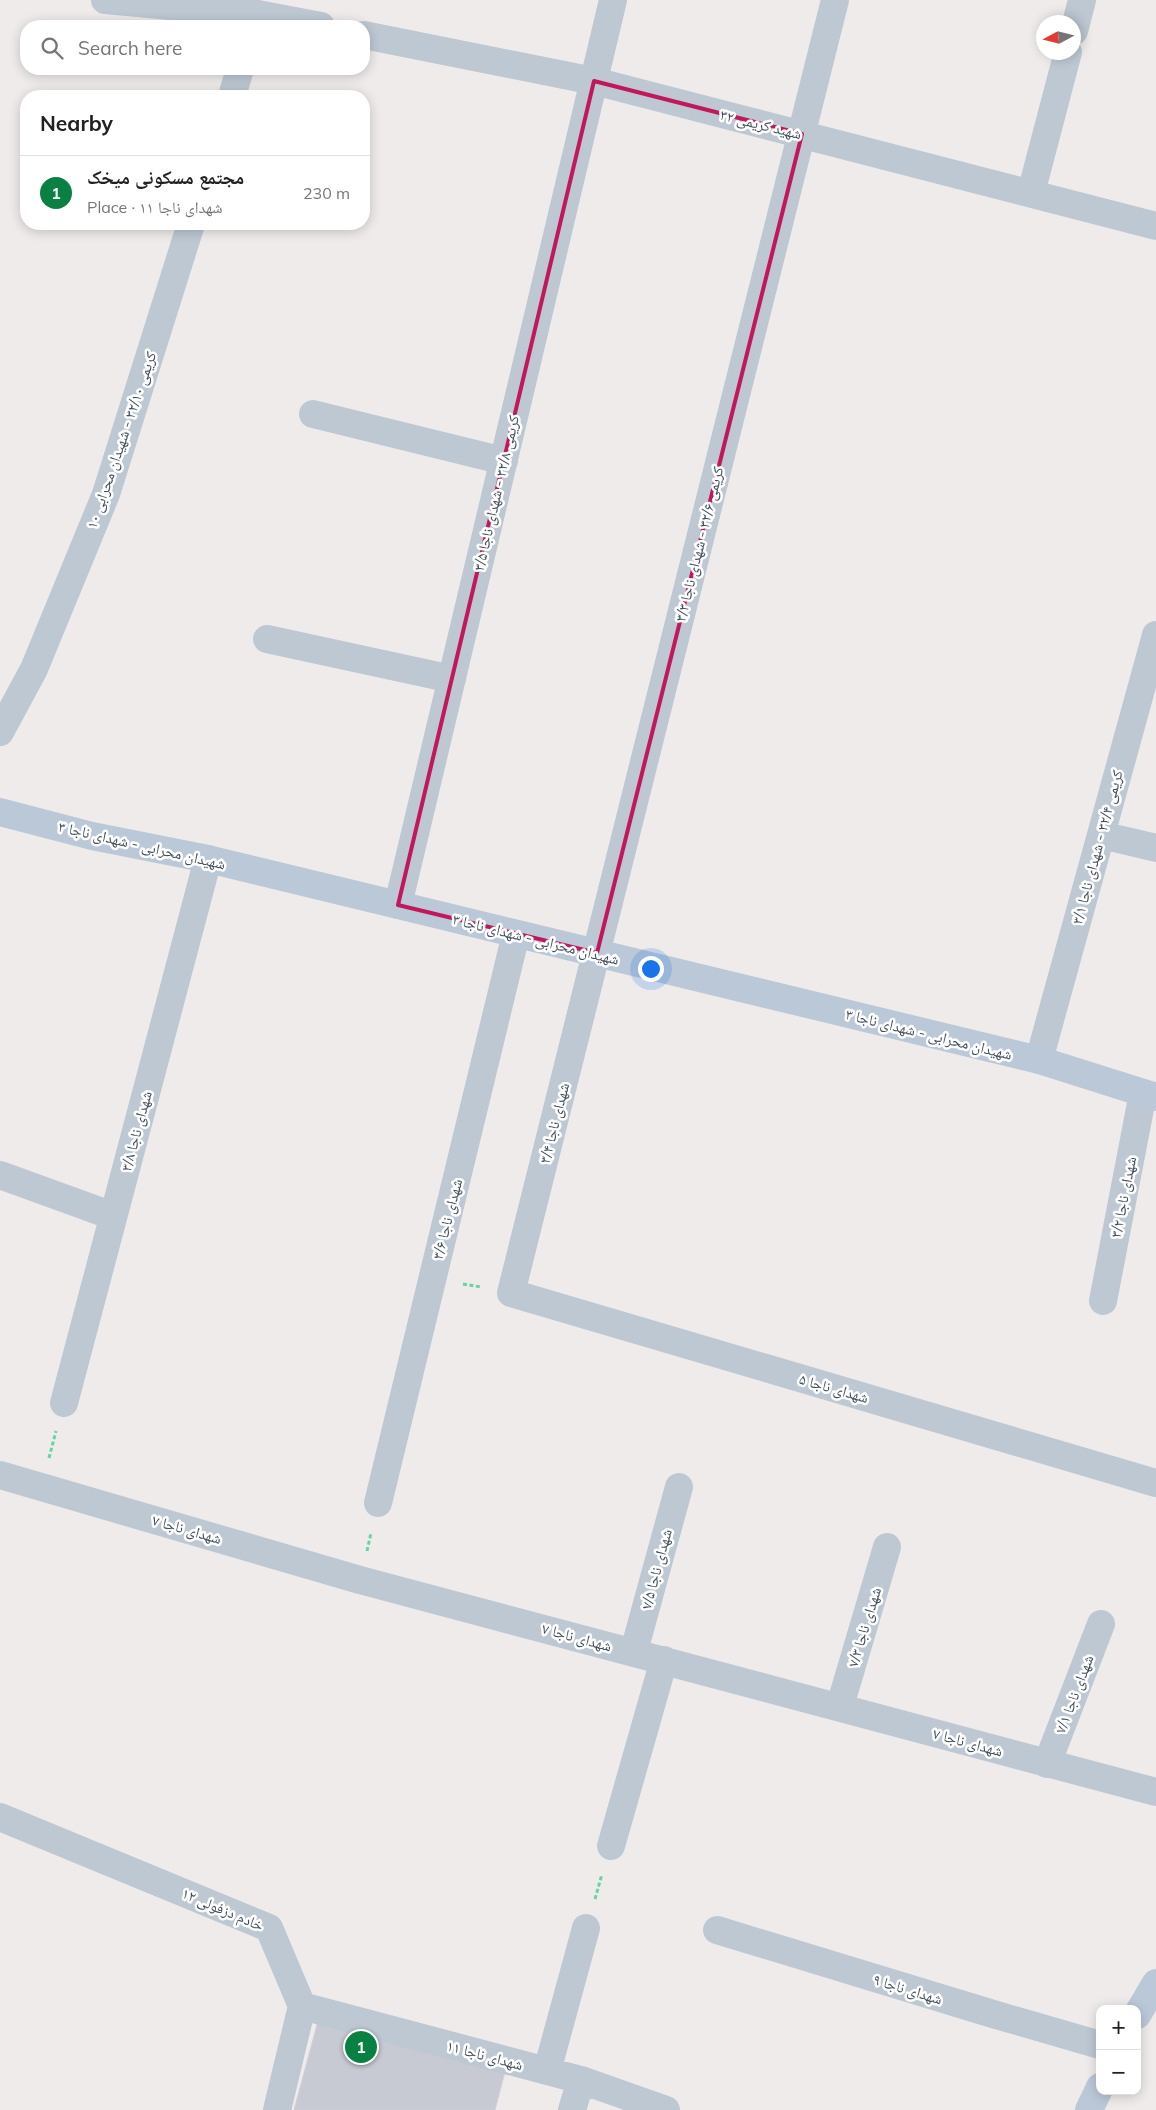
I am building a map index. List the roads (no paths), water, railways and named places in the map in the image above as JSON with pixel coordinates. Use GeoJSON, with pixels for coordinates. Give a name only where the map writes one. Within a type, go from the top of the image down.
{"type":"FeatureCollection","features":[{"type":"Feature","properties":{"kind":"street"},"geometry":{"type":"LineString","coordinates":[[105,0],[257,13],[291,20]]}},
{"type":"Feature","properties":{"kind":"street","name":"کریمی ۳۲/۸ - شهدای ناجا ۳/۵"},"geometry":{"type":"LineString","coordinates":[[398,905],[612,0]]}},
{"type":"Feature","properties":{"kind":"street","name":"کریمی ۳۲/۶ - شهدای ناجا ۳/۳"},"geometry":{"type":"LineString","coordinates":[[597,954],[835,0]]}},
{"type":"Feature","properties":{"kind":"street"},"geometry":{"type":"LineString","coordinates":[[1078,15],[1082,0]]}},
{"type":"Feature","properties":{"kind":"street","name":"شهید کریمی ۳۲"},"geometry":{"type":"LineString","coordinates":[[370,36],[594,81],[1156,226]]}},
{"type":"Feature","properties":{"kind":"street"},"geometry":{"type":"LineString","coordinates":[[1031,193],[1066,60]]}},
{"type":"Feature","properties":{"kind":"street"},"geometry":{"type":"LineString","coordinates":[[234,90],[238,75]]}},
{"type":"Feature","properties":{"kind":"street","name":"کریمی ۳۲/۱۰ - شهیدان محرابی ۱۰"},"geometry":{"type":"LineString","coordinates":[[0,732],[34,669],[106,494],[190,230]]}},
{"type":"Feature","properties":{"kind":"street"},"geometry":{"type":"LineString","coordinates":[[313,414],[504,461]]}},
{"type":"Feature","properties":{"kind":"street","name":"کریمی ۳۲/۴ - شهدای ناجا ۳/۱"},"geometry":{"type":"LineString","coordinates":[[1039,1060],[1101,835],[1145,717],[1156,634]]}},
{"type":"Feature","properties":{"kind":"street"},"geometry":{"type":"LineString","coordinates":[[267,639],[452,679]]}},
{"type":"Feature","properties":{"kind":"street","name":"شهیدان محرابی - شهدای ناجا ۳"},"geometry":{"type":"LineString","coordinates":[[0,812],[92,836],[208,859],[1039,1060],[1149,1095]]}},
{"type":"Feature","properties":{"kind":"street"},"geometry":{"type":"LineString","coordinates":[[1101,835],[1156,848]]}},
{"type":"Feature","properties":{"kind":"street","name":"شهدای ناجا ۳/۸"},"geometry":{"type":"LineString","coordinates":[[64,1403],[208,859]]}},
{"type":"Feature","properties":{"kind":"street","name":"شهدای ناجا ۳/۶"},"geometry":{"type":"LineString","coordinates":[[378,1503],[516,934]]}},
{"type":"Feature","properties":{"kind":"street","name":"شهدای ناجا ۳/۴"},"geometry":{"type":"LineString","coordinates":[[511,1293],[597,954]]}},
{"type":"Feature","properties":{"kind":"street","name":"شهدای ناجا ۳/۲"},"geometry":{"type":"LineString","coordinates":[[1103,1301],[1149,1095]]}},
{"type":"Feature","properties":{"kind":"street"},"geometry":{"type":"LineString","coordinates":[[0,1175],[113,1216]]}},
{"type":"Feature","properties":{"kind":"street","name":"شهدای ناجا ۵"},"geometry":{"type":"LineString","coordinates":[[511,1293],[1156,1482]]}},
{"type":"Feature","properties":{"kind":"street","name":"شهدای ناجا ۷"},"geometry":{"type":"LineString","coordinates":[[0,1475],[360,1580],[634,1651],[1156,1792]]}},
{"type":"Feature","properties":{"kind":"street","name":"شهدای ناجا ۷/۵"},"geometry":{"type":"LineString","coordinates":[[634,1651],[679,1487]]}},
{"type":"Feature","properties":{"kind":"street","name":"شهدای ناجا ۷/۳"},"geometry":{"type":"LineString","coordinates":[[840,1706],[887,1547]]}},
{"type":"Feature","properties":{"kind":"street","name":"شهدای ناجا ۷/۱"},"geometry":{"type":"LineString","coordinates":[[1047,1764],[1102,1624]]}},
{"type":"Feature","properties":{"kind":"street"},"geometry":{"type":"LineString","coordinates":[[611,1846],[664,1660]]}},
{"type":"Feature","properties":{"kind":"street","name":"خادم دزفولی ۱۲"},"geometry":{"type":"LineString","coordinates":[[0,1817],[269,1928],[302,2006]]}},
{"type":"Feature","properties":{"kind":"street"},"geometry":{"type":"LineString","coordinates":[[547,2071],[586,1928]]}},
{"type":"Feature","properties":{"kind":"street","name":"شهدای ناجا ۹"},"geometry":{"type":"LineString","coordinates":[[717,1930],[984,2012],[1096,2044]]}},
{"type":"Feature","properties":{"kind":"street"},"geometry":{"type":"LineString","coordinates":[[1141,2008],[1156,1983]]}},
{"type":"Feature","properties":{"kind":"street"},"geometry":{"type":"LineString","coordinates":[[277,2110],[302,2006]]}},
{"type":"Feature","properties":{"kind":"street","name":"شهدای ناجا ۱۱"},"geometry":{"type":"LineString","coordinates":[[302,2006],[581,2080],[666,2110]]}},
{"type":"Feature","properties":{"kind":"street"},"geometry":{"type":"LineString","coordinates":[[572,2110],[581,2080]]}},
{"type":"Feature","properties":{"kind":"street"},"geometry":{"type":"LineString","coordinates":[[1089,2110],[1096,2095]]}},
{"type":"Feature","properties":{"kind":"place","name":"مجتمع مسکونی میخک"},"geometry":{"type":"Point","coordinates":[361,2047]}}]}
